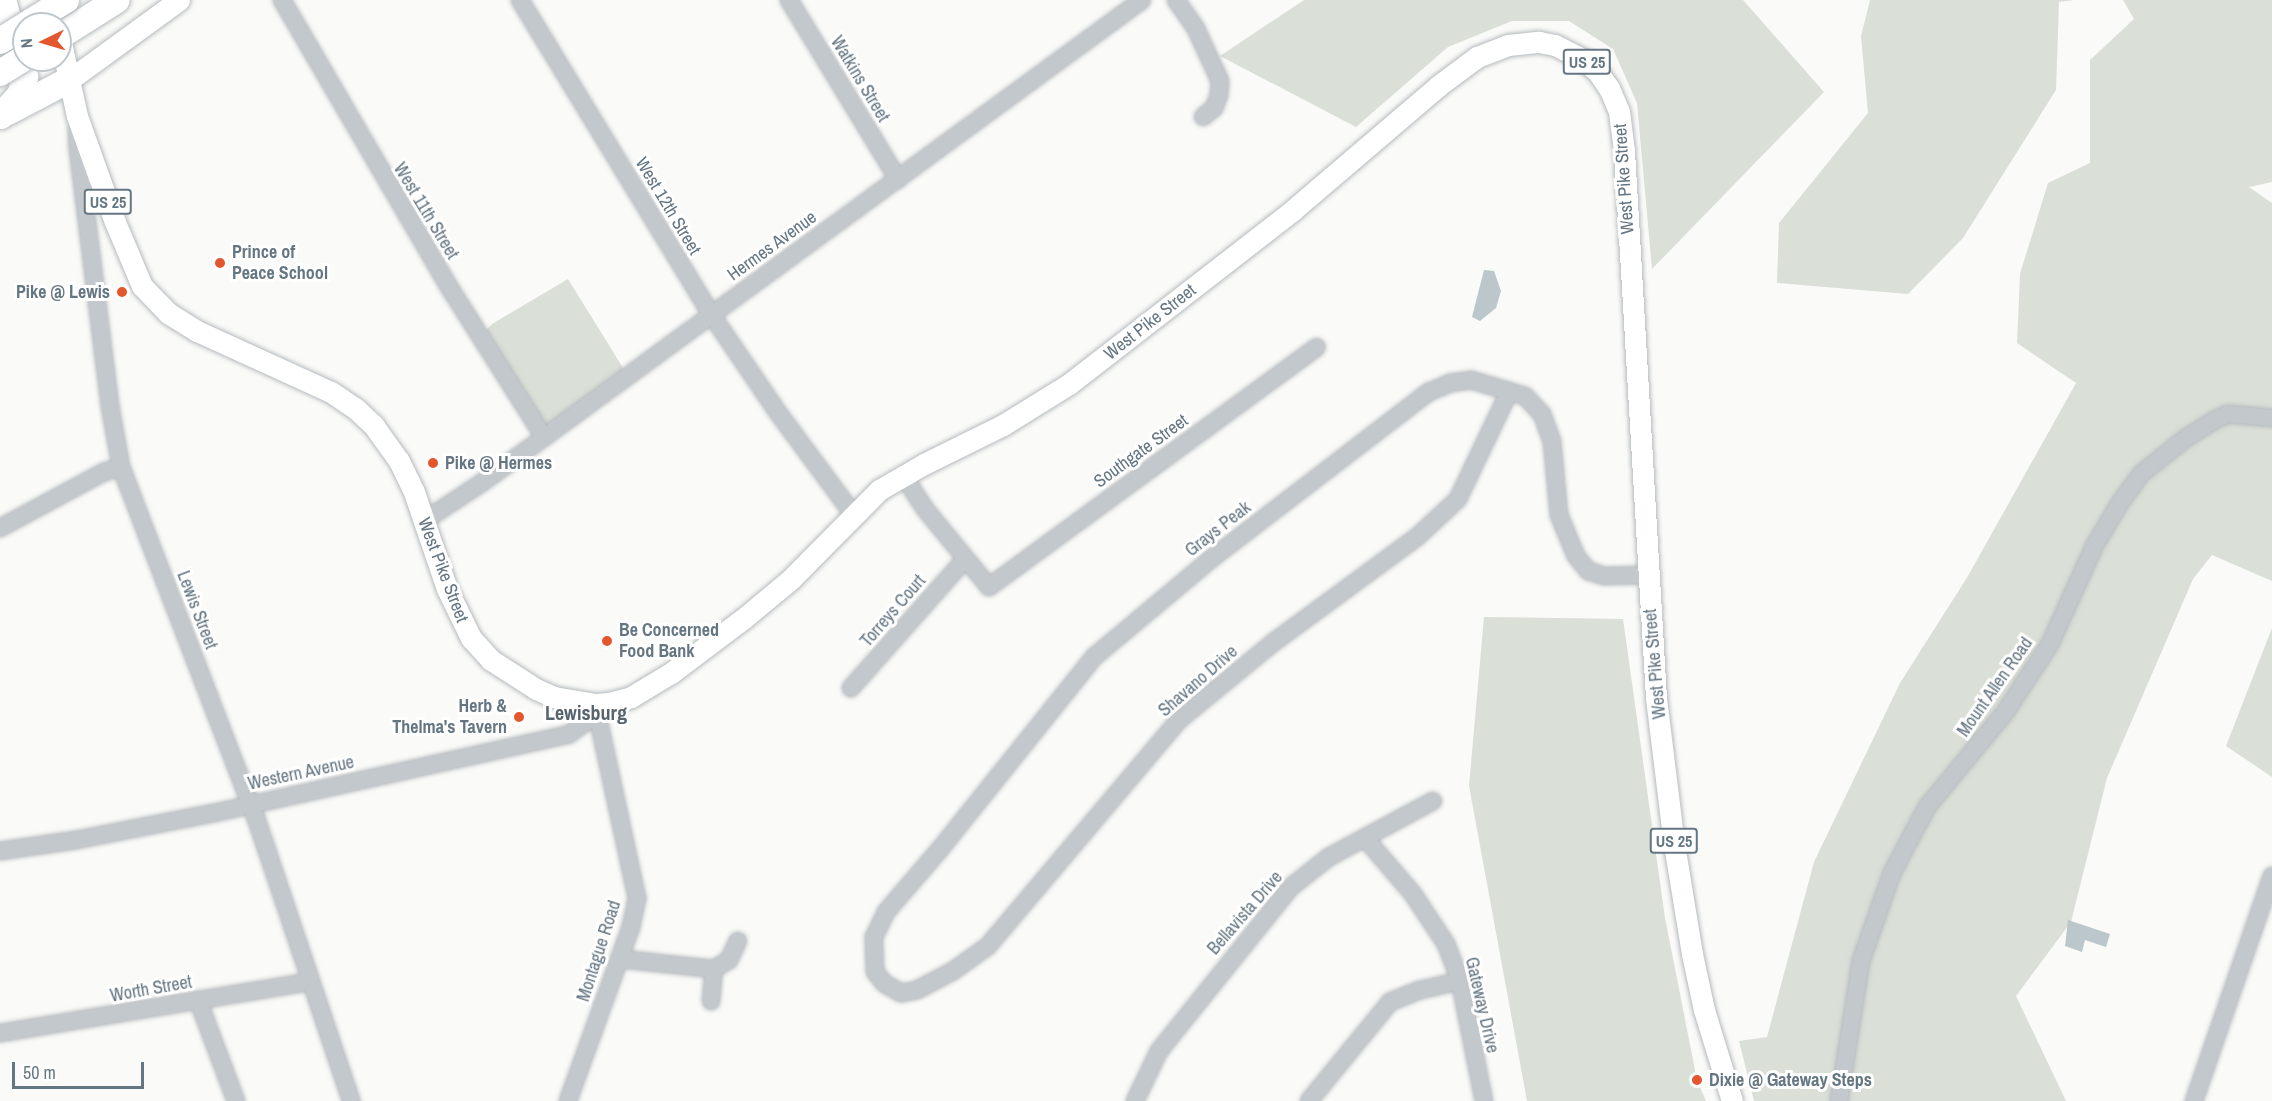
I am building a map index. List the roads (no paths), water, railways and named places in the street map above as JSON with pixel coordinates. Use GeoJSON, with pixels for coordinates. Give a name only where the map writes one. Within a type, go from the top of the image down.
{"type":"FeatureCollection","features":[{"type":"Feature","properties":{"kind":"highway"},"geometry":{"type":"LineString","coordinates":[[0,116],[20,95],[25,77],[3,0]]}},
{"type":"Feature","properties":{"kind":"highway"},"geometry":{"type":"LineString","coordinates":[[47,12],[66,0]]}},
{"type":"Feature","properties":{"kind":"highway"},"geometry":{"type":"LineString","coordinates":[[72,29],[117,0]]}},
{"type":"Feature","properties":{"kind":"highway"},"geometry":{"type":"LineString","coordinates":[[0,116],[69,80]]}},
{"type":"Feature","properties":{"kind":"main road"},"geometry":{"type":"LineString","coordinates":[[69,80],[179,0]]}},
{"type":"Feature","properties":{"kind":"main road","name":"West Pike Street"},"geometry":{"type":"LineString","coordinates":[[67,72],[77,116],[115,222],[142,286],[168,313],[197,331],[331,392],[355,408],[374,426],[399,460],[424,521],[447,589],[462,624],[478,645],[513,676],[536,689],[554,698],[595,704],[631,697],[671,673],[768,601],[879,490],[903,475],[1003,425],[1069,384],[1293,210],[1438,86],[1477,57],[1508,45],[1539,42],[1555,45],[1583,59],[1597,71],[1609,87],[1619,111],[1624,151],[1656,699],[1674,844],[1704,1010],[1732,1101]]}},
{"type":"Feature","properties":{"kind":"street","name":"West 11th Street"},"geometry":{"type":"LineString","coordinates":[[282,0],[445,280],[544,437]]}},
{"type":"Feature","properties":{"kind":"street","name":"West 12th Street"},"geometry":{"type":"LineString","coordinates":[[520,0],[711,314],[779,414],[853,514]]}},
{"type":"Feature","properties":{"kind":"street","name":"Watkins Street"},"geometry":{"type":"LineString","coordinates":[[789,0],[898,179]]}},
{"type":"Feature","properties":{"kind":"street","name":"Hermes Avenue"},"geometry":{"type":"LineString","coordinates":[[424,521],[544,437],[1142,0]]}},
{"type":"Feature","properties":{"kind":"street"},"geometry":{"type":"LineString","coordinates":[[1176,0],[1196,29],[1220,81],[1219,95],[1214,108],[1203,117]]}},
{"type":"Feature","properties":{"kind":"street","name":"Lewis Street"},"geometry":{"type":"LineString","coordinates":[[77,116],[78,149],[110,406],[121,467],[250,804],[351,1101]]}},
{"type":"Feature","properties":{"kind":"street","name":"Southgate Street"},"geometry":{"type":"LineString","coordinates":[[965,559],[989,587],[1317,346]]}},
{"type":"Feature","properties":{"kind":"street","name":"Grays Peak"},"geometry":{"type":"LineString","coordinates":[[901,993],[884,983],[875,972],[874,937],[886,912],[948,839],[1094,657],[1211,559],[1429,392],[1450,383],[1471,381],[1525,396],[1542,414],[1552,441],[1559,515],[1576,556],[1588,571],[1604,576],[1648,575]]}},
{"type":"Feature","properties":{"kind":"street","name":"Shavano Drive"},"geometry":{"type":"LineString","coordinates":[[901,993],[917,990],[935,981],[988,946],[1179,720],[1274,642],[1417,537],[1458,499],[1509,392]]}},
{"type":"Feature","properties":{"kind":"street","name":"Mount Allen Road"},"geometry":{"type":"LineString","coordinates":[[1839,1101],[1861,961],[1892,873],[1927,807],[2006,711],[2050,644],[2096,545],[2120,503],[2141,474],[2186,438],[2229,414],[2272,418]]}},
{"type":"Feature","properties":{"kind":"street"},"geometry":{"type":"LineString","coordinates":[[0,528],[104,472],[121,467]]}},
{"type":"Feature","properties":{"kind":"street"},"geometry":{"type":"LineString","coordinates":[[903,475],[925,509],[965,559]]}},
{"type":"Feature","properties":{"kind":"street","name":"Torreys Court"},"geometry":{"type":"LineString","coordinates":[[851,688],[965,559]]}},
{"type":"Feature","properties":{"kind":"street","name":"Western Avenue"},"geometry":{"type":"LineString","coordinates":[[0,851],[76,840],[569,734],[586,722],[595,704]]}},
{"type":"Feature","properties":{"kind":"street","name":"Montague Road"},"geometry":{"type":"LineString","coordinates":[[568,1101],[631,927],[637,898],[595,704]]}},
{"type":"Feature","properties":{"kind":"street","name":"Bellavista Drive"},"geometry":{"type":"LineString","coordinates":[[1135,1101],[1159,1051],[1291,887],[1329,857],[1433,801]]}},
{"type":"Feature","properties":{"kind":"street","name":"Gateway Drive"},"geometry":{"type":"LineString","coordinates":[[1365,838],[1429,916],[1446,944],[1460,981],[1484,1101]]}},
{"type":"Feature","properties":{"kind":"street"},"geometry":{"type":"LineString","coordinates":[[2194,1101],[2272,876]]}},
{"type":"Feature","properties":{"kind":"street"},"geometry":{"type":"LineString","coordinates":[[620,959],[714,969],[729,960],[738,941]]}},
{"type":"Feature","properties":{"kind":"street"},"geometry":{"type":"LineString","coordinates":[[711,1001],[714,969]]}},
{"type":"Feature","properties":{"kind":"street"},"geometry":{"type":"LineString","coordinates":[[1309,1101],[1390,1002],[1420,990],[1460,981]]}},
{"type":"Feature","properties":{"kind":"street","name":"Worth Street"},"geometry":{"type":"LineString","coordinates":[[0,1034],[309,982]]}},
{"type":"Feature","properties":{"kind":"street"},"geometry":{"type":"LineString","coordinates":[[198,1000],[236,1101]]}},
{"type":"Feature","properties":{"kind":"place","name":"Prince of Peace School"},"geometry":{"type":"Point","coordinates":[220,263]}},
{"type":"Feature","properties":{"kind":"place","name":"Pike @ Lewis"},"geometry":{"type":"Point","coordinates":[122,292]}},
{"type":"Feature","properties":{"kind":"place","name":"Pike @ Hermes"},"geometry":{"type":"Point","coordinates":[433,463]}},
{"type":"Feature","properties":{"kind":"place","name":"Be Concerned Food Bank"},"geometry":{"type":"Point","coordinates":[607,641]}},
{"type":"Feature","properties":{"kind":"place","name":"Herb & Thelma's Tavern"},"geometry":{"type":"Point","coordinates":[519,717]}},
{"type":"Feature","properties":{"kind":"place","name":"Dixie @ Gateway Steps"},"geometry":{"type":"Point","coordinates":[1697,1080]}},
{"type":"Feature","properties":{"kind":"district","name":"Lewisburg"},"geometry":{"type":"Point","coordinates":[586,712]}}]}
